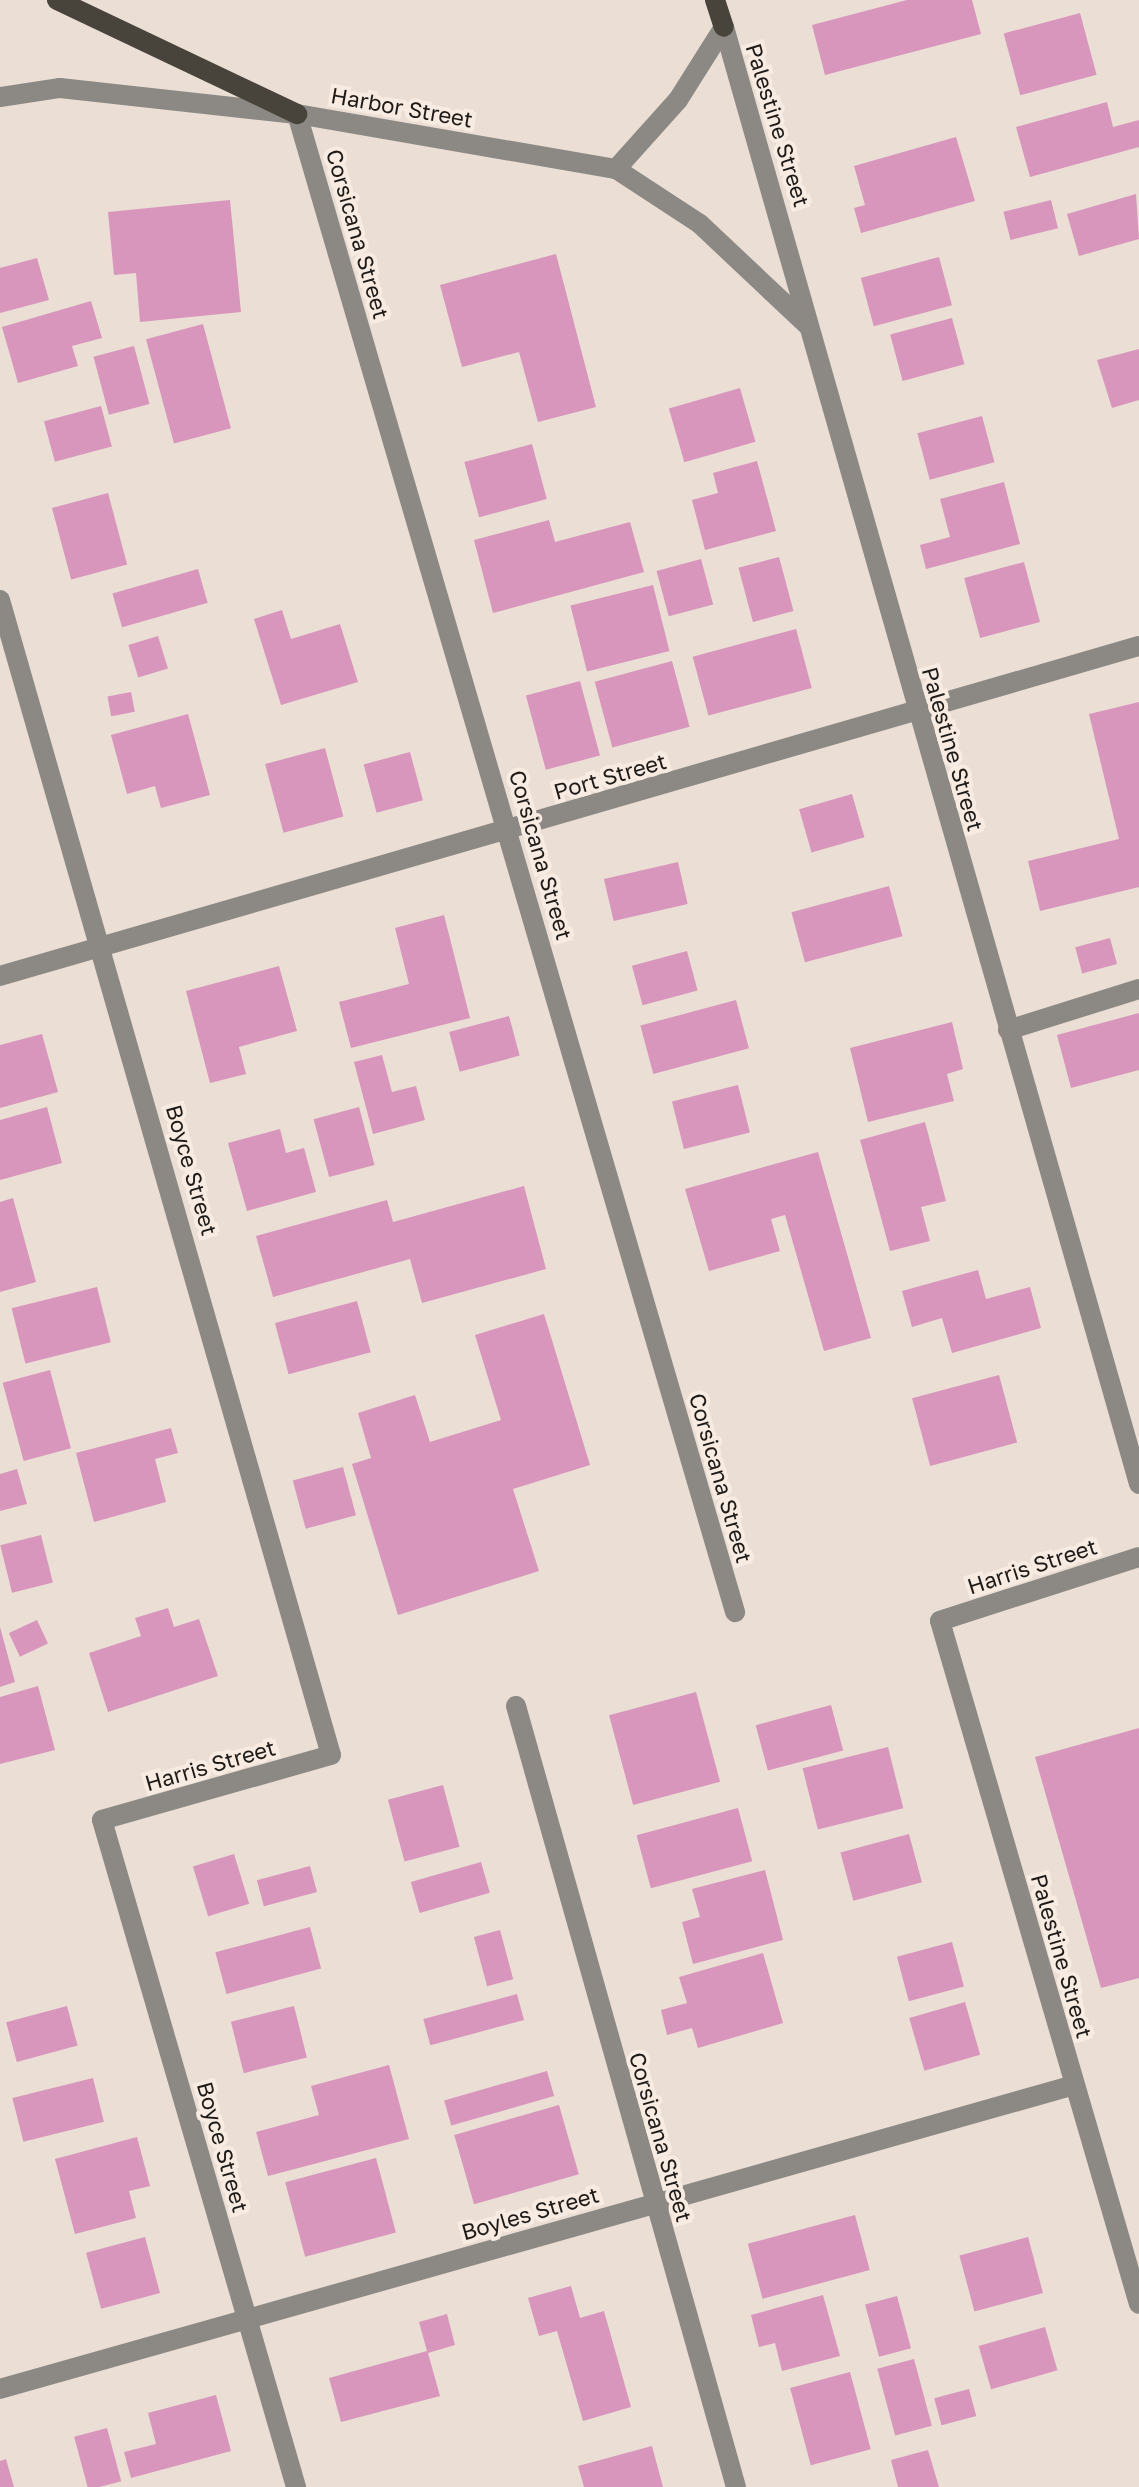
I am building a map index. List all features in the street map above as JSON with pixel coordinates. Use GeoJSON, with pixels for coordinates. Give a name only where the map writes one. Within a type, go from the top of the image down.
{"type":"FeatureCollection","features":[{"type":"Feature","properties":{"kind":"main road"},"geometry":{"type":"LineString","coordinates":[[57,0],[297,114]]}},
{"type":"Feature","properties":{"kind":"main road"},"geometry":{"type":"LineString","coordinates":[[715,0],[724,27]]}},
{"type":"Feature","properties":{"kind":"street"},"geometry":{"type":"LineString","coordinates":[[724,27],[678,100],[616,169],[700,224],[807,325]]}},
{"type":"Feature","properties":{"kind":"street","name":"Palestine Street"},"geometry":{"type":"LineString","coordinates":[[724,27],[1139,1484]]}},
{"type":"Feature","properties":{"kind":"street","name":"Harbor Street"},"geometry":{"type":"LineString","coordinates":[[0,97],[60,88],[297,114],[616,169]]}},
{"type":"Feature","properties":{"kind":"street","name":"Corsicana Street"},"geometry":{"type":"LineString","coordinates":[[297,114],[509,829],[735,1612]]}},
{"type":"Feature","properties":{"kind":"street","name":"Boyce Street"},"geometry":{"type":"LineString","coordinates":[[0,600],[104,946],[331,1755]]}},
{"type":"Feature","properties":{"kind":"street","name":"Port Street"},"geometry":{"type":"LineString","coordinates":[[0,976],[1139,646]]}},
{"type":"Feature","properties":{"kind":"street"},"geometry":{"type":"LineString","coordinates":[[1008,1030],[1139,989]]}},
{"type":"Feature","properties":{"kind":"street","name":"Harris Street"},"geometry":{"type":"LineString","coordinates":[[940,1621],[1139,1557]]}},
{"type":"Feature","properties":{"kind":"street","name":"Palestine Street"},"geometry":{"type":"LineString","coordinates":[[940,1621],[1139,2304]]}},
{"type":"Feature","properties":{"kind":"street","name":"Corsicana Street"},"geometry":{"type":"LineString","coordinates":[[516,1706],[736,2487]]}},
{"type":"Feature","properties":{"kind":"street","name":"Harris Street"},"geometry":{"type":"LineString","coordinates":[[102,1820],[331,1755]]}},
{"type":"Feature","properties":{"kind":"street","name":"Boyce Street"},"geometry":{"type":"LineString","coordinates":[[102,1820],[296,2487]]}},
{"type":"Feature","properties":{"kind":"street","name":"Boyles Street"},"geometry":{"type":"LineString","coordinates":[[0,2389],[1074,2085]]}},
{"type":"Feature","properties":{"kind":"building"},"geometry":{"type":"Polygon","coordinates":[[[907,0],[972,0],[981,34],[825,75],[812,25],[907,0]]]}},
{"type":"Feature","properties":{"kind":"building"},"geometry":{"type":"Polygon","coordinates":[[[1080,13],[1097,75],[1020,95],[1004,33],[1080,13]]]}},
{"type":"Feature","properties":{"kind":"building"},"geometry":{"type":"Polygon","coordinates":[[[1107,102],[1113,127],[1139,120],[1139,147],[1030,177],[1016,127],[1107,102]]]}},
{"type":"Feature","properties":{"kind":"building"},"geometry":{"type":"Polygon","coordinates":[[[956,137],[975,201],[861,233],[854,208],[865,205],[854,166],[956,137]]]}},
{"type":"Feature","properties":{"kind":"building"},"geometry":{"type":"Polygon","coordinates":[[[1136,194],[1139,239],[1079,256],[1067,214],[1136,194]]]}},
{"type":"Feature","properties":{"kind":"building"},"geometry":{"type":"Polygon","coordinates":[[[230,200],[241,312],[140,322],[136,273],[114,275],[108,212],[230,200]]]}},
{"type":"Feature","properties":{"kind":"building"},"geometry":{"type":"Polygon","coordinates":[[[1051,200],[1058,228],[1010,240],[1003,212],[1051,200]]]}},
{"type":"Feature","properties":{"kind":"building"},"geometry":{"type":"Polygon","coordinates":[[[556,254],[596,407],[538,422],[519,352],[462,367],[440,285],[556,254]]]}},
{"type":"Feature","properties":{"kind":"building"},"geometry":{"type":"Polygon","coordinates":[[[939,257],[952,305],[874,326],[861,278],[939,257]]]}},
{"type":"Feature","properties":{"kind":"building"},"geometry":{"type":"Polygon","coordinates":[[[37,258],[49,300],[0,313],[0,268],[37,258]]]}},
{"type":"Feature","properties":{"kind":"building"},"geometry":{"type":"Polygon","coordinates":[[[91,301],[102,338],[72,346],[78,366],[18,383],[2,327],[91,301]]]}},
{"type":"Feature","properties":{"kind":"building"},"geometry":{"type":"Polygon","coordinates":[[[952,318],[964,364],[903,381],[890,335],[952,318]]]}},
{"type":"Feature","properties":{"kind":"building"},"geometry":{"type":"Polygon","coordinates":[[[203,324],[231,428],[174,444],[146,339],[203,324]]]}},
{"type":"Feature","properties":{"kind":"building"},"geometry":{"type":"Polygon","coordinates":[[[134,346],[150,404],[109,415],[93,357],[134,346]]]}},
{"type":"Feature","properties":{"kind":"building"},"geometry":{"type":"Polygon","coordinates":[[[1139,349],[1139,400],[1112,408],[1097,360],[1139,349]]]}},
{"type":"Feature","properties":{"kind":"building"},"geometry":{"type":"Polygon","coordinates":[[[740,388],[755,442],[684,462],[669,408],[740,388]]]}},
{"type":"Feature","properties":{"kind":"building"},"geometry":{"type":"Polygon","coordinates":[[[101,406],[112,447],[55,462],[44,421],[101,406]]]}},
{"type":"Feature","properties":{"kind":"building"},"geometry":{"type":"Polygon","coordinates":[[[982,416],[994,462],[930,480],[917,433],[982,416]]]}},
{"type":"Feature","properties":{"kind":"building"},"geometry":{"type":"Polygon","coordinates":[[[532,444],[547,499],[479,517],[464,462],[532,444]]]}},
{"type":"Feature","properties":{"kind":"building"},"geometry":{"type":"Polygon","coordinates":[[[757,461],[776,531],[705,550],[692,500],[718,493],[713,473],[757,461]]]}},
{"type":"Feature","properties":{"kind":"building"},"geometry":{"type":"Polygon","coordinates":[[[1004,482],[1020,544],[926,569],[920,545],[950,537],[940,499],[1004,482]]]}},
{"type":"Feature","properties":{"kind":"building"},"geometry":{"type":"Polygon","coordinates":[[[108,493],[127,564],[71,579],[52,508],[108,493]]]}},
{"type":"Feature","properties":{"kind":"building"},"geometry":{"type":"Polygon","coordinates":[[[549,520],[555,542],[630,522],[644,572],[493,613],[474,540],[549,520]]]}},
{"type":"Feature","properties":{"kind":"building"},"geometry":{"type":"Polygon","coordinates":[[[779,557],[793,611],[753,622],[738,568],[779,557]]]}},
{"type":"Feature","properties":{"kind":"building"},"geometry":{"type":"Polygon","coordinates":[[[701,559],[713,604],[669,616],[657,571],[701,559]]]}},
{"type":"Feature","properties":{"kind":"building"},"geometry":{"type":"Polygon","coordinates":[[[1024,562],[1040,622],[980,638],[964,578],[1024,562]]]}},
{"type":"Feature","properties":{"kind":"building"},"geometry":{"type":"Polygon","coordinates":[[[198,569],[208,603],[122,627],[112,594],[198,569]]]}},
{"type":"Feature","properties":{"kind":"building"},"geometry":{"type":"Polygon","coordinates":[[[653,585],[669,651],[587,672],[571,606],[653,585]]]}},
{"type":"Feature","properties":{"kind":"building"},"geometry":{"type":"Polygon","coordinates":[[[282,610],[291,639],[340,624],[358,682],[281,705],[254,619],[282,610]]]}},
{"type":"Feature","properties":{"kind":"building"},"geometry":{"type":"Polygon","coordinates":[[[796,629],[812,688],[708,716],[693,657],[796,629]]]}},
{"type":"Feature","properties":{"kind":"building"},"geometry":{"type":"Polygon","coordinates":[[[158,636],[168,669],[138,678],[128,645],[158,636]]]}},
{"type":"Feature","properties":{"kind":"building"},"geometry":{"type":"Polygon","coordinates":[[[672,661],[690,727],[612,747],[595,682],[672,661]]]}},
{"type":"Feature","properties":{"kind":"building"},"geometry":{"type":"Polygon","coordinates":[[[580,681],[600,755],[546,770],[526,695],[580,681]]]}},
{"type":"Feature","properties":{"kind":"building"},"geometry":{"type":"Polygon","coordinates":[[[131,692],[135,712],[111,716],[107,697],[131,692]]]}},
{"type":"Feature","properties":{"kind":"building"},"geometry":{"type":"Polygon","coordinates":[[[1139,702],[1139,887],[1040,911],[1028,861],[1119,839],[1089,714],[1139,702]]]}},
{"type":"Feature","properties":{"kind":"building"},"geometry":{"type":"Polygon","coordinates":[[[188,714],[210,795],[161,808],[155,786],[127,794],[111,735],[188,714]]]}},
{"type":"Feature","properties":{"kind":"building"},"geometry":{"type":"Polygon","coordinates":[[[325,748],[343,817],[283,833],[265,764],[325,748]]]}},
{"type":"Feature","properties":{"kind":"building"},"geometry":{"type":"Polygon","coordinates":[[[410,752],[423,800],[377,813],[364,764],[410,752]]]}},
{"type":"Feature","properties":{"kind":"building"},"geometry":{"type":"Polygon","coordinates":[[[852,794],[864,837],[812,852],[799,809],[852,794]]]}},
{"type":"Feature","properties":{"kind":"building"},"geometry":{"type":"Polygon","coordinates":[[[678,862],[688,904],[614,921],[604,879],[678,862]]]}},
{"type":"Feature","properties":{"kind":"building"},"geometry":{"type":"Polygon","coordinates":[[[889,886],[902,936],[805,962],[791,912],[889,886]]]}},
{"type":"Feature","properties":{"kind":"building"},"geometry":{"type":"Polygon","coordinates":[[[444,915],[470,1018],[351,1048],[339,1002],[409,984],[395,928],[444,915]]]}},
{"type":"Feature","properties":{"kind":"building"},"geometry":{"type":"Polygon","coordinates":[[[1110,938],[1117,964],[1082,973],[1075,947],[1110,938]]]}},
{"type":"Feature","properties":{"kind":"building"},"geometry":{"type":"Polygon","coordinates":[[[687,951],[698,991],[643,1005],[632,966],[687,951]]]}},
{"type":"Feature","properties":{"kind":"building"},"geometry":{"type":"Polygon","coordinates":[[[279,966],[297,1031],[239,1047],[246,1074],[210,1083],[186,991],[279,966]]]}},
{"type":"Feature","properties":{"kind":"building"},"geometry":{"type":"Polygon","coordinates":[[[736,1000],[749,1048],[653,1074],[640,1026],[736,1000]]]}},
{"type":"Feature","properties":{"kind":"building"},"geometry":{"type":"Polygon","coordinates":[[[1139,1013],[1139,1070],[1071,1088],[1057,1035],[1139,1013]]]}},
{"type":"Feature","properties":{"kind":"building"},"geometry":{"type":"Polygon","coordinates":[[[509,1016],[520,1056],[460,1072],[449,1032],[509,1016]]]}},
{"type":"Feature","properties":{"kind":"building"},"geometry":{"type":"Polygon","coordinates":[[[952,1022],[963,1069],[947,1074],[954,1101],[868,1122],[850,1048],[952,1022]]]}},
{"type":"Feature","properties":{"kind":"building"},"geometry":{"type":"Polygon","coordinates":[[[42,1034],[58,1092],[0,1108],[0,1045],[42,1034]]]}},
{"type":"Feature","properties":{"kind":"building"},"geometry":{"type":"Polygon","coordinates":[[[382,1055],[392,1092],[416,1086],[425,1120],[373,1134],[354,1062],[382,1055]]]}},
{"type":"Feature","properties":{"kind":"building"},"geometry":{"type":"Polygon","coordinates":[[[738,1085],[750,1133],[684,1149],[672,1101],[738,1085]]]}},
{"type":"Feature","properties":{"kind":"building"},"geometry":{"type":"Polygon","coordinates":[[[47,1107],[62,1163],[0,1180],[0,1120],[47,1107]]]}},
{"type":"Feature","properties":{"kind":"building"},"geometry":{"type":"Polygon","coordinates":[[[359,1107],[375,1165],[329,1177],[314,1119],[359,1107]]]}},
{"type":"Feature","properties":{"kind":"building"},"geometry":{"type":"Polygon","coordinates":[[[925,1122],[946,1201],[921,1207],[930,1241],[890,1251],[860,1140],[925,1122]]]}},
{"type":"Feature","properties":{"kind":"building"},"geometry":{"type":"Polygon","coordinates":[[[280,1129],[286,1153],[304,1148],[316,1192],[247,1211],[228,1143],[280,1129]]]}},
{"type":"Feature","properties":{"kind":"building"},"geometry":{"type":"Polygon","coordinates":[[[818,1152],[871,1338],[824,1351],[785,1215],[771,1219],[780,1251],[709,1271],[685,1189],[818,1152]]]}},
{"type":"Feature","properties":{"kind":"building"},"geometry":{"type":"Polygon","coordinates":[[[524,1186],[546,1269],[422,1303],[410,1259],[273,1297],[256,1236],[387,1200],[393,1222],[524,1186]]]}},
{"type":"Feature","properties":{"kind":"building"},"geometry":{"type":"Polygon","coordinates":[[[13,1198],[36,1282],[0,1292],[0,1202],[13,1198]]]}},
{"type":"Feature","properties":{"kind":"building"},"geometry":{"type":"Polygon","coordinates":[[[978,1270],[986,1299],[1030,1287],[1041,1328],[952,1353],[942,1318],[912,1327],[902,1291],[978,1270]]]}},
{"type":"Feature","properties":{"kind":"building"},"geometry":{"type":"Polygon","coordinates":[[[97,1287],[111,1342],[25,1364],[12,1308],[97,1287]]]}},
{"type":"Feature","properties":{"kind":"building"},"geometry":{"type":"Polygon","coordinates":[[[357,1301],[371,1352],[289,1374],[275,1323],[357,1301]]]}},
{"type":"Feature","properties":{"kind":"building"},"geometry":{"type":"Polygon","coordinates":[[[544,1314],[590,1465],[513,1489],[539,1571],[398,1615],[352,1464],[371,1458],[358,1413],[415,1395],[430,1442],[501,1420],[475,1335],[544,1314]]]}},
{"type":"Feature","properties":{"kind":"building"},"geometry":{"type":"Polygon","coordinates":[[[50,1370],[71,1448],[24,1461],[3,1383],[50,1370]]]}},
{"type":"Feature","properties":{"kind":"building"},"geometry":{"type":"Polygon","coordinates":[[[999,1375],[1017,1443],[930,1466],[912,1398],[999,1375]]]}},
{"type":"Feature","properties":{"kind":"building"},"geometry":{"type":"Polygon","coordinates":[[[171,1428],[178,1453],[155,1459],[166,1502],[94,1522],[76,1453],[171,1428]]]}},
{"type":"Feature","properties":{"kind":"building"},"geometry":{"type":"Polygon","coordinates":[[[343,1467],[356,1515],[306,1529],[293,1480],[343,1467]]]}},
{"type":"Feature","properties":{"kind":"building"},"geometry":{"type":"Polygon","coordinates":[[[17,1469],[27,1504],[0,1511],[0,1474],[17,1469]]]}},
{"type":"Feature","properties":{"kind":"building"},"geometry":{"type":"Polygon","coordinates":[[[41,1535],[53,1583],[12,1593],[0,1545],[41,1535]]]}},
{"type":"Feature","properties":{"kind":"building"},"geometry":{"type":"Polygon","coordinates":[[[168,1608],[174,1627],[199,1619],[218,1676],[108,1712],[89,1653],[141,1636],[135,1618],[168,1608]]]}},
{"type":"Feature","properties":{"kind":"building"},"geometry":{"type":"Polygon","coordinates":[[[37,1620],[48,1644],[20,1657],[9,1633],[37,1620]]]}},
{"type":"Feature","properties":{"kind":"building"},"geometry":{"type":"Polygon","coordinates":[[[0,1627],[15,1682],[0,1687],[0,1627]]]}},
{"type":"Feature","properties":{"kind":"building"},"geometry":{"type":"Polygon","coordinates":[[[38,1686],[55,1750],[0,1764],[0,1697],[38,1686]]]}},
{"type":"Feature","properties":{"kind":"building"},"geometry":{"type":"Polygon","coordinates":[[[696,1692],[720,1782],[633,1805],[609,1715],[696,1692]]]}},
{"type":"Feature","properties":{"kind":"building"},"geometry":{"type":"Polygon","coordinates":[[[831,1705],[843,1750],[768,1771],[756,1725],[831,1705]]]}},
{"type":"Feature","properties":{"kind":"building"},"geometry":{"type":"Polygon","coordinates":[[[1139,1728],[1139,1978],[1101,1988],[1035,1757],[1139,1728]]]}},
{"type":"Feature","properties":{"kind":"building"},"geometry":{"type":"Polygon","coordinates":[[[888,1747],[903,1808],[818,1829],[803,1768],[888,1747]]]}},
{"type":"Feature","properties":{"kind":"building"},"geometry":{"type":"Polygon","coordinates":[[[443,1785],[460,1847],[405,1862],[388,1800],[443,1785]]]}},
{"type":"Feature","properties":{"kind":"building"},"geometry":{"type":"Polygon","coordinates":[[[738,1808],[752,1861],[651,1888],[637,1835],[738,1808]]]}},
{"type":"Feature","properties":{"kind":"building"},"geometry":{"type":"Polygon","coordinates":[[[909,1834],[922,1882],[853,1901],[840,1852],[909,1834]]]}},
{"type":"Feature","properties":{"kind":"building"},"geometry":{"type":"Polygon","coordinates":[[[234,1854],[249,1904],[208,1916],[193,1867],[234,1854]]]}},
{"type":"Feature","properties":{"kind":"building"},"geometry":{"type":"Polygon","coordinates":[[[481,1862],[490,1893],[420,1913],[411,1882],[481,1862]]]}},
{"type":"Feature","properties":{"kind":"building"},"geometry":{"type":"Polygon","coordinates":[[[310,1866],[317,1892],[264,1906],[257,1880],[310,1866]]]}},
{"type":"Feature","properties":{"kind":"building"},"geometry":{"type":"Polygon","coordinates":[[[765,1870],[783,1940],[693,1964],[682,1922],[700,1917],[692,1889],[765,1870]]]}},
{"type":"Feature","properties":{"kind":"building"},"geometry":{"type":"Polygon","coordinates":[[[310,1927],[321,1969],[226,1994],[215,1952],[310,1927]]]}},
{"type":"Feature","properties":{"kind":"building"},"geometry":{"type":"Polygon","coordinates":[[[500,1930],[513,1979],[487,1986],[474,1937],[500,1930]]]}},
{"type":"Feature","properties":{"kind":"building"},"geometry":{"type":"Polygon","coordinates":[[[952,1942],[964,1986],[909,2001],[897,1957],[952,1942]]]}},
{"type":"Feature","properties":{"kind":"building"},"geometry":{"type":"Polygon","coordinates":[[[763,1953],[783,2023],[698,2048],[692,2028],[667,2035],[661,2010],[687,2003],[679,1977],[763,1953]]]}},
{"type":"Feature","properties":{"kind":"building"},"geometry":{"type":"Polygon","coordinates":[[[517,1994],[524,2020],[430,2045],[423,2019],[517,1994]]]}},
{"type":"Feature","properties":{"kind":"building"},"geometry":{"type":"Polygon","coordinates":[[[965,2002],[980,2055],[924,2071],[909,2018],[965,2002]]]}},
{"type":"Feature","properties":{"kind":"building"},"geometry":{"type":"Polygon","coordinates":[[[67,2006],[78,2046],[17,2062],[6,2022],[67,2006]]]}},
{"type":"Feature","properties":{"kind":"building"},"geometry":{"type":"Polygon","coordinates":[[[294,2006],[307,2057],[244,2073],[231,2022],[294,2006]]]}},
{"type":"Feature","properties":{"kind":"building"},"geometry":{"type":"Polygon","coordinates":[[[389,2065],[409,2139],[268,2176],[256,2132],[319,2115],[311,2086],[389,2065]]]}},
{"type":"Feature","properties":{"kind":"building"},"geometry":{"type":"Polygon","coordinates":[[[547,2071],[554,2096],[451,2125],[444,2100],[547,2071]]]}},
{"type":"Feature","properties":{"kind":"building"},"geometry":{"type":"Polygon","coordinates":[[[93,2078],[104,2122],[23,2142],[12,2098],[93,2078]]]}},
{"type":"Feature","properties":{"kind":"building"},"geometry":{"type":"Polygon","coordinates":[[[559,2105],[579,2174],[474,2204],[454,2135],[559,2105]]]}},
{"type":"Feature","properties":{"kind":"building"},"geometry":{"type":"Polygon","coordinates":[[[137,2137],[150,2186],[129,2191],[136,2218],[75,2234],[55,2159],[137,2137]]]}},
{"type":"Feature","properties":{"kind":"building"},"geometry":{"type":"Polygon","coordinates":[[[376,2158],[396,2232],[305,2257],[285,2182],[376,2158]]]}},
{"type":"Feature","properties":{"kind":"building"},"geometry":{"type":"Polygon","coordinates":[[[855,2215],[870,2270],[763,2299],[748,2244],[855,2215]]]}},
{"type":"Feature","properties":{"kind":"building"},"geometry":{"type":"Polygon","coordinates":[[[145,2237],[160,2293],[101,2309],[86,2253],[145,2237]]]}},
{"type":"Feature","properties":{"kind":"building"},"geometry":{"type":"Polygon","coordinates":[[[1028,2237],[1043,2293],[974,2311],[959,2255],[1028,2237]]]}},
{"type":"Feature","properties":{"kind":"building"},"geometry":{"type":"Polygon","coordinates":[[[571,2286],[580,2318],[604,2311],[631,2407],[583,2421],[557,2331],[539,2336],[528,2298],[571,2286]]]}},
{"type":"Feature","properties":{"kind":"building"},"geometry":{"type":"Polygon","coordinates":[[[823,2295],[840,2356],[782,2371],[775,2343],[759,2347],[751,2315],[823,2295]]]}},
{"type":"Feature","properties":{"kind":"building"},"geometry":{"type":"Polygon","coordinates":[[[897,2296],[911,2348],[879,2357],[865,2305],[897,2296]]]}},
{"type":"Feature","properties":{"kind":"building"},"geometry":{"type":"Polygon","coordinates":[[[447,2314],[455,2345],[428,2353],[440,2396],[341,2422],[329,2378],[427,2351],[419,2322],[447,2314]]]}},
{"type":"Feature","properties":{"kind":"building"},"geometry":{"type":"Polygon","coordinates":[[[1045,2327],[1057,2370],[991,2389],[979,2346],[1045,2327]]]}},
{"type":"Feature","properties":{"kind":"building"},"geometry":{"type":"Polygon","coordinates":[[[914,2359],[932,2426],[895,2435],[877,2369],[914,2359]]]}},
{"type":"Feature","properties":{"kind":"building"},"geometry":{"type":"Polygon","coordinates":[[[850,2372],[871,2449],[811,2465],[790,2388],[850,2372]]]}},
{"type":"Feature","properties":{"kind":"building"},"geometry":{"type":"Polygon","coordinates":[[[969,2389],[976,2416],[941,2425],[934,2398],[969,2389]]]}},
{"type":"Feature","properties":{"kind":"building"},"geometry":{"type":"Polygon","coordinates":[[[216,2395],[231,2451],[131,2478],[124,2452],[156,2444],[148,2413],[216,2395]]]}},
{"type":"Feature","properties":{"kind":"building"},"geometry":{"type":"Polygon","coordinates":[[[107,2428],[121,2481],[88,2487],[74,2437],[107,2428]]]}},
{"type":"Feature","properties":{"kind":"building"},"geometry":{"type":"Polygon","coordinates":[[[652,2446],[663,2487],[584,2487],[578,2466],[652,2446]]]}},
{"type":"Feature","properties":{"kind":"building"},"geometry":{"type":"Polygon","coordinates":[[[928,2450],[939,2487],[898,2487],[891,2460],[928,2450]]]}},
{"type":"Feature","properties":{"kind":"building"},"geometry":{"type":"Polygon","coordinates":[[[6,2459],[14,2487],[0,2487],[0,2461],[6,2459]]]}}]}
